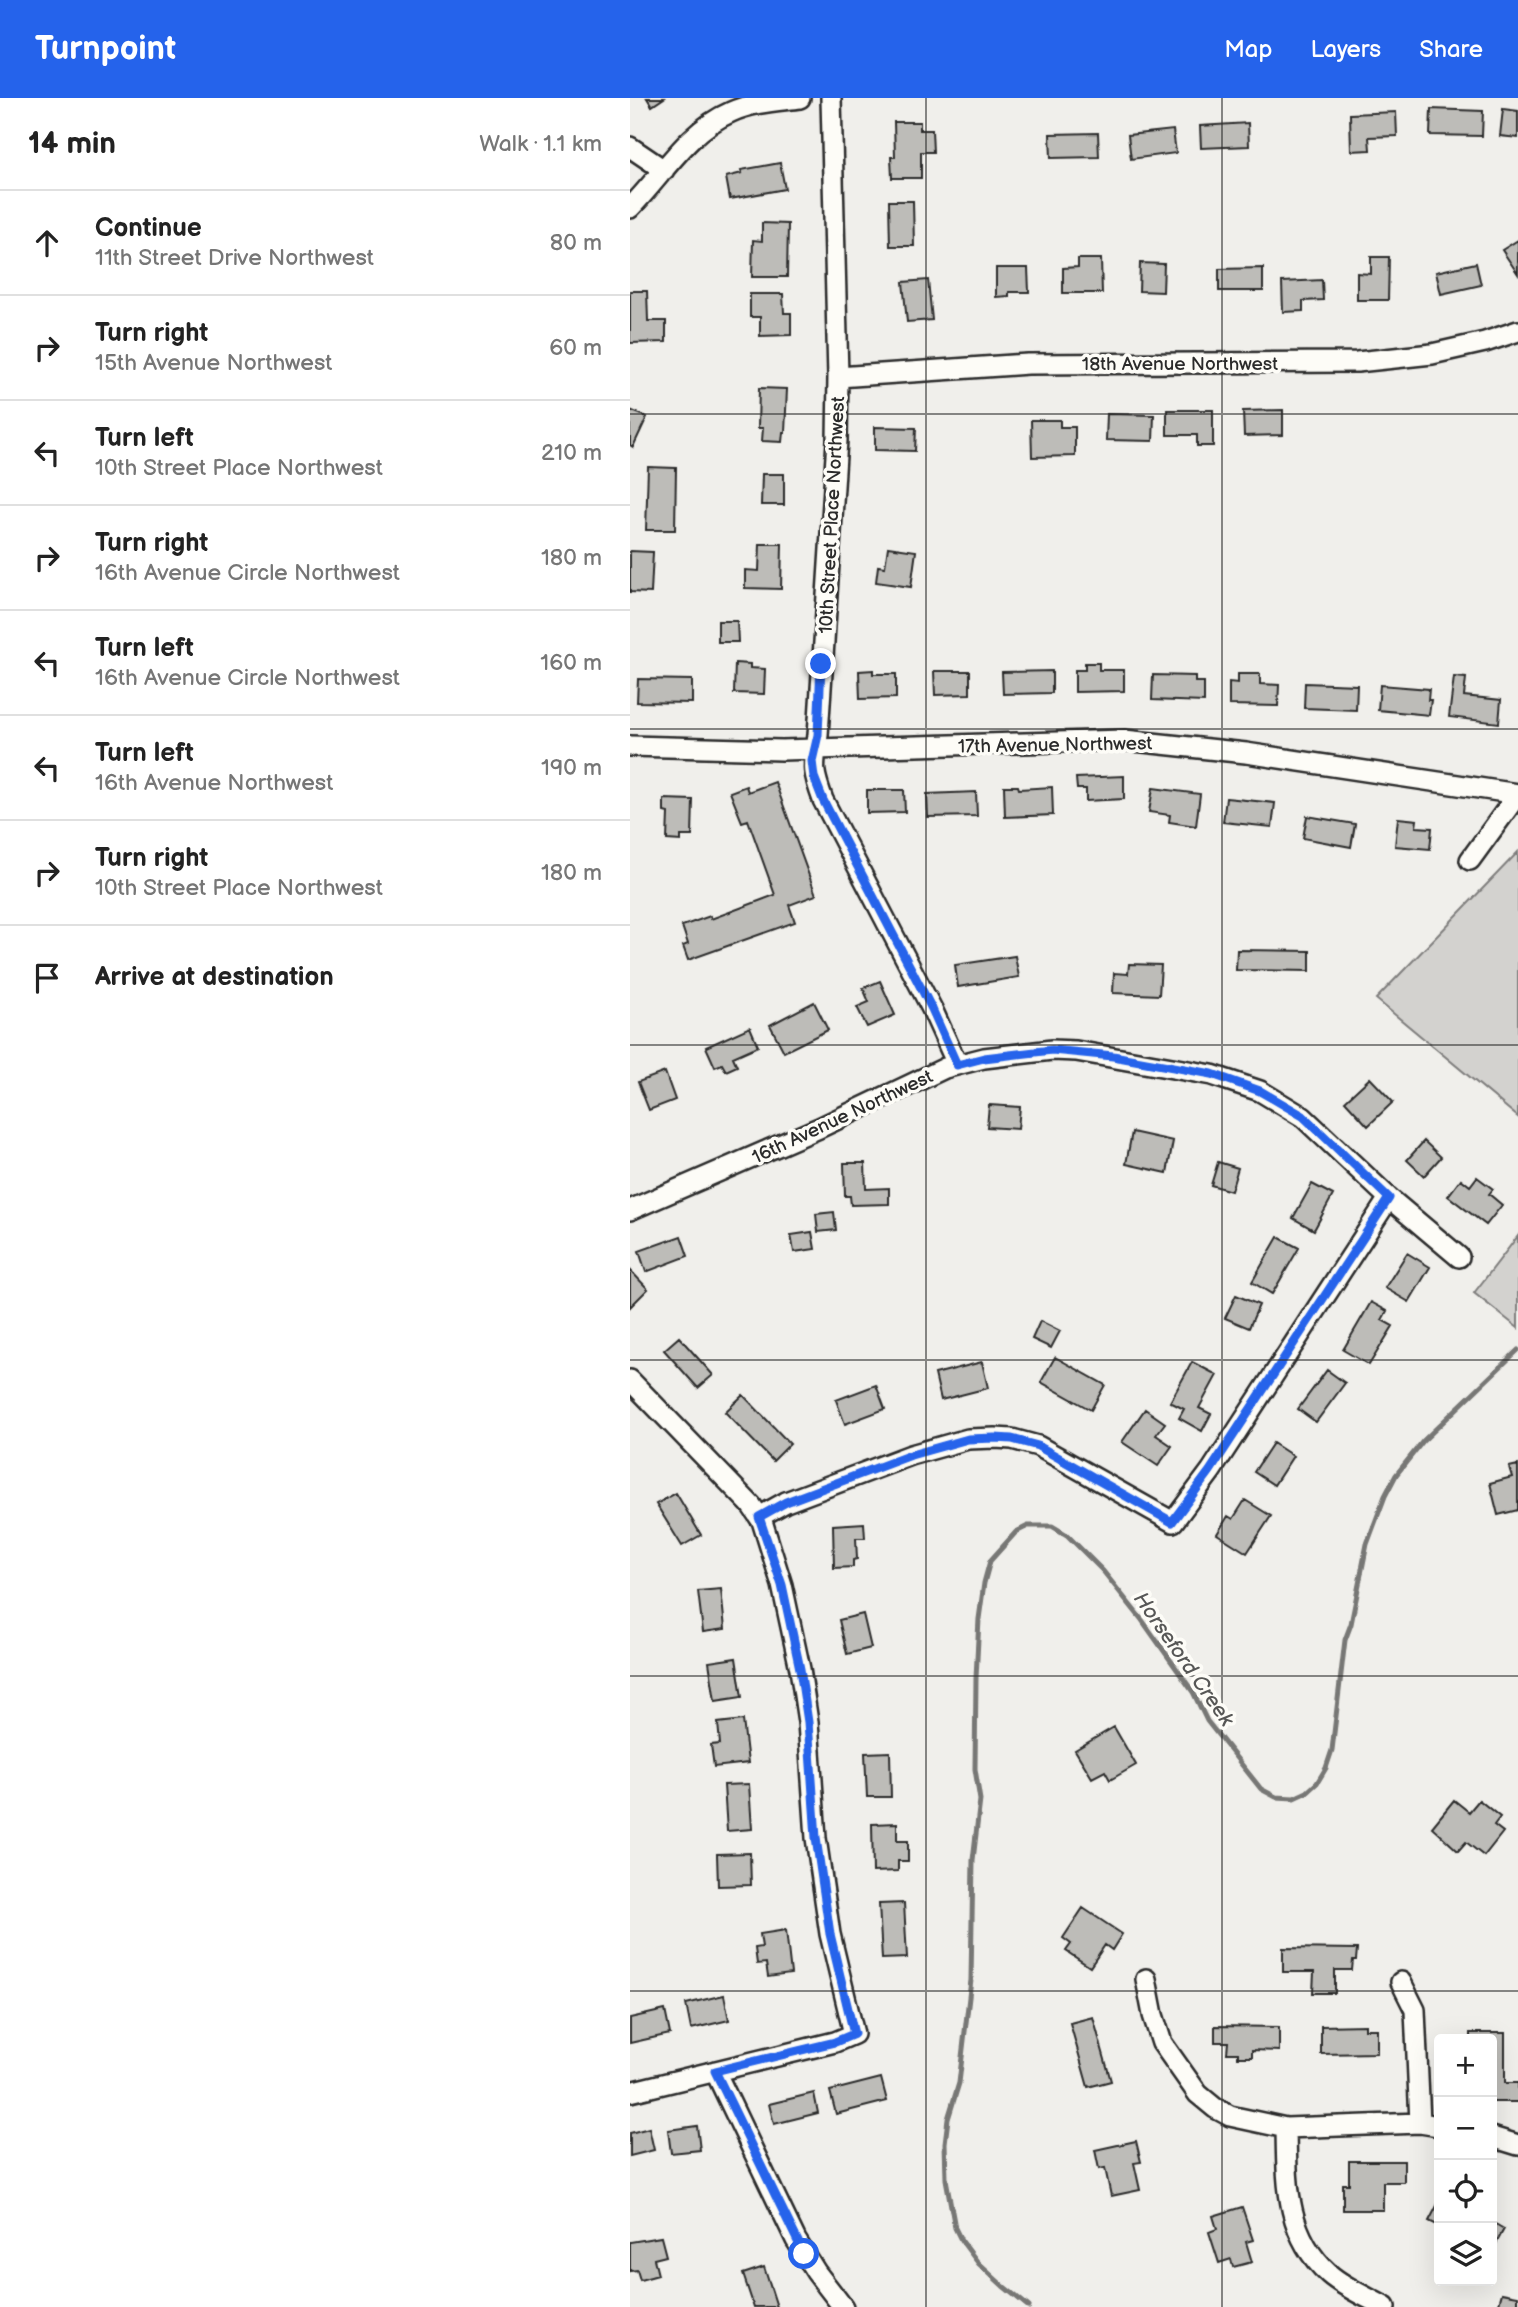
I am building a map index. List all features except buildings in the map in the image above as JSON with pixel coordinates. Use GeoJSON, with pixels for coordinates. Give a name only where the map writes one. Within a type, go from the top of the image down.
{"type":"FeatureCollection","features":[{"type":"Feature","properties":{"kind":"street"},"geometry":{"type":"LineString","coordinates":[[630,208],[696,134],[717,119],[759,103],[800,98]]}},
{"type":"Feature","properties":{"kind":"street","name":"10th Street Place Northwest"},"geometry":{"type":"LineString","coordinates":[[831,98],[838,377],[837,440],[816,748],[812,761],[814,777],[823,800],[932,1009],[957,1065]]}},
{"type":"Feature","properties":{"kind":"street"},"geometry":{"type":"LineString","coordinates":[[630,147],[664,170]]}},
{"type":"Feature","properties":{"kind":"street","name":"18th Avenue Northwest"},"geometry":{"type":"LineString","coordinates":[[838,377],[1028,364],[1357,362],[1432,354],[1485,342],[1518,331]]}},
{"type":"Feature","properties":{"kind":"street","name":"17th Avenue Northwest"},"geometry":{"type":"LineString","coordinates":[[630,746],[735,750],[1124,740],[1246,753],[1518,794]]}},
{"type":"Feature","properties":{"kind":"street"},"geometry":{"type":"LineString","coordinates":[[1470,860],[1518,794]]}},
{"type":"Feature","properties":{"kind":"street","name":"16th Avenue Northwest"},"geometry":{"type":"LineString","coordinates":[[630,1210],[957,1065],[984,1058],[1052,1050],[1113,1056],[1212,1074],[1260,1091],[1303,1116],[1389,1198],[1459,1257]]}},
{"type":"Feature","properties":{"kind":"street"},"geometry":{"type":"LineString","coordinates":[[759,1517],[786,1502],[911,1455],[968,1439],[995,1438],[1012,1439],[1038,1446],[1172,1522],[1218,1460],[1389,1198]]}},
{"type":"Feature","properties":{"kind":"street"},"geometry":{"type":"LineString","coordinates":[[630,1380],[751,1505],[759,1517],[782,1585],[800,1669],[808,1722],[816,1838],[830,1934],[854,2034],[835,2042],[630,2092]]}},
{"type":"Feature","properties":{"kind":"street"},"geometry":{"type":"LineString","coordinates":[[1146,1979],[1153,2015],[1163,2043],[1198,2094],[1230,2116],[1286,2129],[1429,2124],[1415,2010],[1401,1982]]}},
{"type":"Feature","properties":{"kind":"street"},"geometry":{"type":"LineString","coordinates":[[715,2071],[796,2240],[816,2273],[843,2307]]}},
{"type":"Feature","properties":{"kind":"street"},"geometry":{"type":"LineString","coordinates":[[1286,2129],[1287,2190],[1294,2223],[1303,2241],[1329,2273],[1385,2307]]}},
{"type":"Feature","properties":{"kind":"street"},"geometry":{"type":"LineString","coordinates":[[1497,2139],[1518,2145]]}},
{"type":"Feature","properties":{"kind":"shaded area"},"geometry":{"type":"Polygon","coordinates":[[[1518,852],[1518,1117],[1376,999],[1518,852]]]}},
{"type":"Feature","properties":{"kind":"shaded area"},"geometry":{"type":"Polygon","coordinates":[[[1518,1236],[1518,1328],[1474,1293],[1518,1236]]]}},
{"type":"Feature","properties":{"kind":"waterway","name":"Horseford Creek"},"geometry":{"type":"LineString","coordinates":[[1029,2307],[979,2264],[961,2240],[955,2228],[946,2179],[945,2143],[948,2119],[959,2083],[971,1980],[973,1860],[980,1800],[975,1769],[976,1678],[979,1619],[990,1561],[1016,1532],[1028,1526],[1052,1526],[1067,1535],[1103,1571],[1142,1620],[1193,1692],[1207,1721],[1261,1789],[1276,1797],[1294,1798],[1317,1783],[1332,1750],[1345,1640],[1351,1624],[1367,1544],[1385,1496],[1396,1475],[1423,1441],[1518,1350]]}},
{"type":"Feature","properties":{"kind":"route"},"geometry":{"type":"LineString","coordinates":[[804,2254],[715,2071],[835,2042],[854,2034],[830,1934],[816,1838],[808,1722],[800,1669],[782,1585],[759,1517],[786,1502],[911,1455],[968,1439],[995,1438],[1012,1439],[1038,1446],[1172,1522],[1210,1471],[1389,1198],[1303,1116],[1260,1091],[1212,1074],[1113,1056],[1052,1050],[984,1058],[957,1065],[932,1009],[823,800],[814,777],[812,761],[818,735],[821,664]]}}]}
